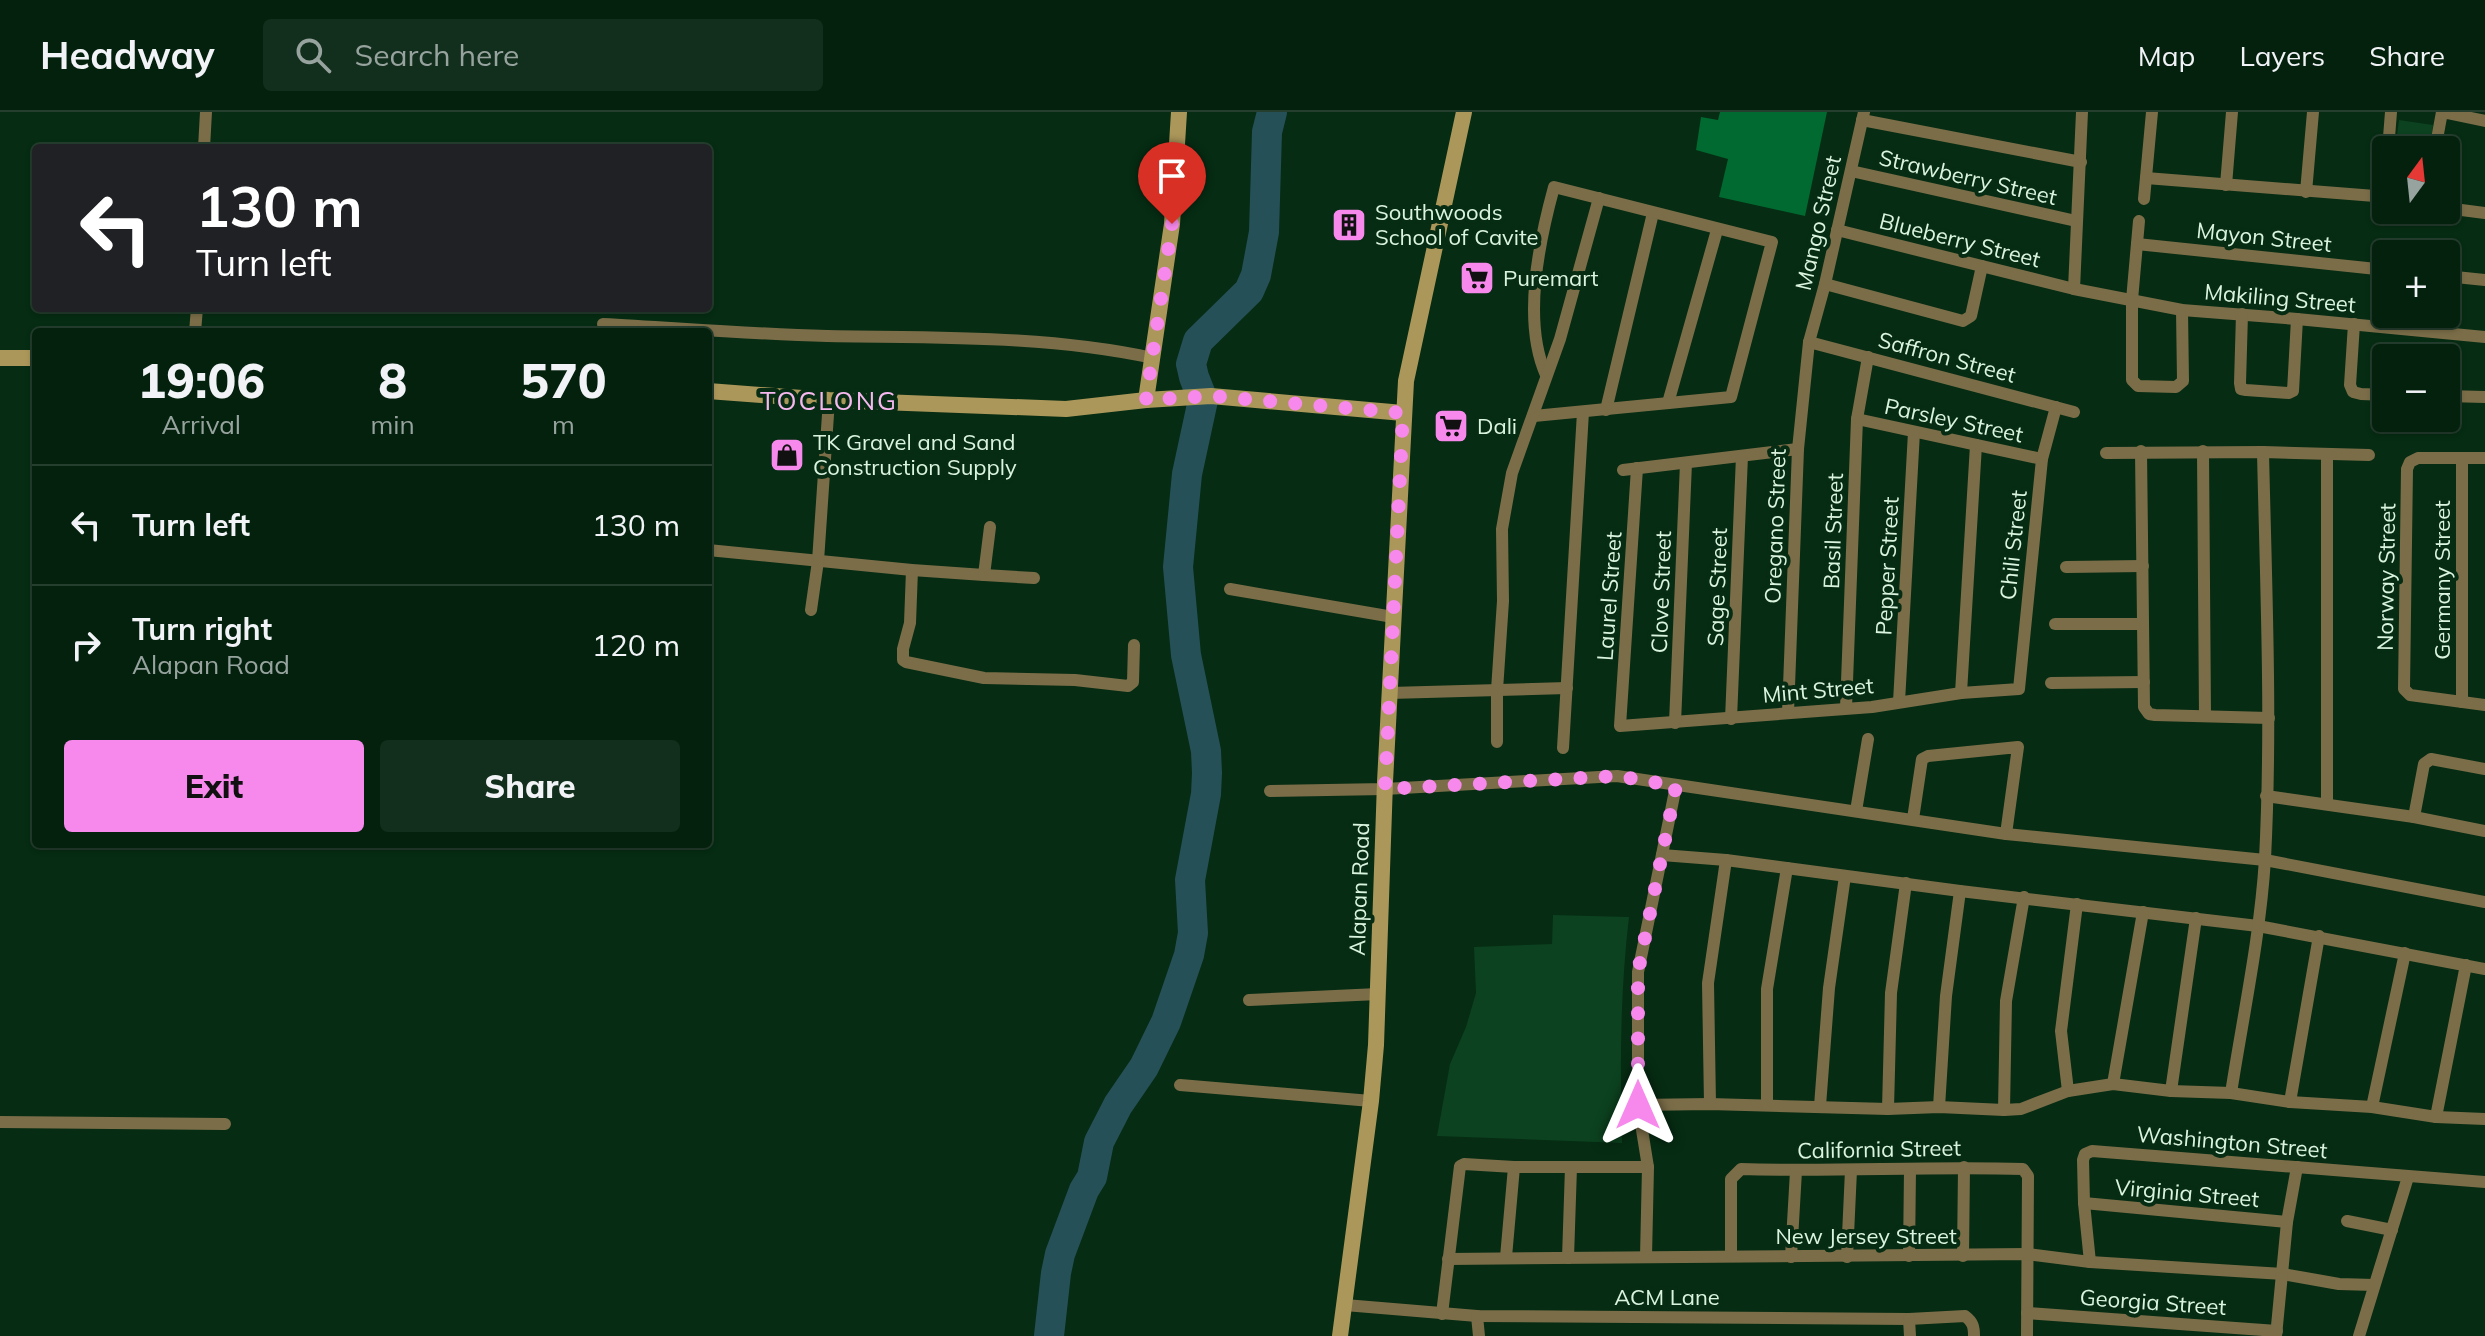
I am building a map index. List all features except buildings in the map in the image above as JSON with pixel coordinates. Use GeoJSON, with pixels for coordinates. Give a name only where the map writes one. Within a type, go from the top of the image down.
{"type":"FeatureCollection","features":[{"type":"Feature","properties":{"kind":"street"},"geometry":{"type":"LineString","coordinates":[[204,144],[206,112]]}},
{"type":"Feature","properties":{"kind":"street"},"geometry":{"type":"LineString","coordinates":[[1146,400],[1172,224],[1179,112]]}},
{"type":"Feature","properties":{"kind":"street","name":"Alapan Road"},"geometry":{"type":"LineString","coordinates":[[1340,1336],[1371,1101],[1406,381],[1464,112]]}},
{"type":"Feature","properties":{"kind":"street"},"geometry":{"type":"LineString","coordinates":[[2074,289],[2082,112]]}},
{"type":"Feature","properties":{"kind":"street"},"geometry":{"type":"LineString","coordinates":[[2144,199],[2152,112]]}},
{"type":"Feature","properties":{"kind":"street"},"geometry":{"type":"LineString","coordinates":[[2226,185],[2232,112]]}},
{"type":"Feature","properties":{"kind":"street"},"geometry":{"type":"LineString","coordinates":[[2306,192],[2313,112]]}},
{"type":"Feature","properties":{"kind":"street"},"geometry":{"type":"LineString","coordinates":[[2389,136],[2391,112]]}},
{"type":"Feature","properties":{"kind":"street"},"geometry":{"type":"LineString","coordinates":[[2438,136],[2442,112],[2485,121]]}},
{"type":"Feature","properties":{"kind":"street"},"geometry":{"type":"LineString","coordinates":[[1863,116],[2081,162]]}},
{"type":"Feature","properties":{"kind":"street","name":"Mango Street"},"geometry":{"type":"LineString","coordinates":[[1809,342],[1863,116]]}},
{"type":"Feature","properties":{"kind":"street","name":"Strawberry Street"},"geometry":{"type":"LineString","coordinates":[[1851,171],[2076,221]]}},
{"type":"Feature","properties":{"kind":"street"},"geometry":{"type":"LineString","coordinates":[[2146,178],[2372,196]]}},
{"type":"Feature","properties":{"kind":"street"},"geometry":{"type":"LineString","coordinates":[[1534,416],[1731,397],[1772,242],[1554,187],[1543,228],[1535,298],[1537,353],[1546,375]]}},
{"type":"Feature","properties":{"kind":"street"},"geometry":{"type":"LineString","coordinates":[[1497,742],[1503,601],[1502,529],[1512,473],[1560,339],[1599,198]]}},
{"type":"Feature","properties":{"kind":"street"},"geometry":{"type":"LineString","coordinates":[[2460,210],[2485,213]]}},
{"type":"Feature","properties":{"kind":"street"},"geometry":{"type":"LineString","coordinates":[[1606,410],[1653,213]]}},
{"type":"Feature","properties":{"kind":"street"},"geometry":{"type":"LineString","coordinates":[[2139,221],[2132,300],[2132,380],[2138,386],[2180,386],[2183,381],[2182,310]]}},
{"type":"Feature","properties":{"kind":"street"},"geometry":{"type":"LineString","coordinates":[[1668,403],[1717,230]]}},
{"type":"Feature","properties":{"kind":"street","name":"Blueberry Street"},"geometry":{"type":"LineString","coordinates":[[1837,230],[2074,289]]}},
{"type":"Feature","properties":{"kind":"street","name":"Mayon Street"},"geometry":{"type":"LineString","coordinates":[[2137,244],[2372,269]]}},
{"type":"Feature","properties":{"kind":"street"},"geometry":{"type":"LineString","coordinates":[[1825,284],[1963,321],[1971,316],[1982,266]]}},
{"type":"Feature","properties":{"kind":"street"},"geometry":{"type":"LineString","coordinates":[[2460,277],[2485,280]]}},
{"type":"Feature","properties":{"kind":"street","name":"Makiling Street"},"geometry":{"type":"LineString","coordinates":[[2074,289],[2182,310],[2485,337]]}},
{"type":"Feature","properties":{"kind":"street"},"geometry":{"type":"LineString","coordinates":[[2242,314],[2241,389],[2293,391],[2297,319]]}},
{"type":"Feature","properties":{"kind":"street"},"geometry":{"type":"LineString","coordinates":[[603,324],[673,328]]}},
{"type":"Feature","properties":{"kind":"street"},"geometry":{"type":"LineString","coordinates":[[2354,324],[2350,385],[2353,392],[2372,394]]}},
{"type":"Feature","properties":{"kind":"street"},"geometry":{"type":"LineString","coordinates":[[712,330],[999,339],[1107,348],[1153,358]]}},
{"type":"Feature","properties":{"kind":"street","name":"Saffron Street"},"geometry":{"type":"LineString","coordinates":[[1809,342],[2074,412]]}},
{"type":"Feature","properties":{"kind":"street","name":"Oregano Street"},"geometry":{"type":"LineString","coordinates":[[1788,713],[1798,449],[1809,342]]}},
{"type":"Feature","properties":{"kind":"street","name":"Basil Street"},"geometry":{"type":"LineString","coordinates":[[1846,708],[1857,419],[1868,357]]}},
{"type":"Feature","properties":{"kind":"street"},"geometry":{"type":"LineString","coordinates":[[0,358],[32,358]]}},
{"type":"Feature","properties":{"kind":"street"},"geometry":{"type":"LineString","coordinates":[[712,391],[829,400],[1066,409],[1211,396],[1403,413]]}},
{"type":"Feature","properties":{"kind":"street"},"geometry":{"type":"LineString","coordinates":[[2460,396],[2485,397]]}},
{"type":"Feature","properties":{"kind":"street"},"geometry":{"type":"LineString","coordinates":[[811,610],[818,561],[829,400]]}},
{"type":"Feature","properties":{"kind":"street","name":"Chili Street"},"geometry":{"type":"LineString","coordinates":[[2019,689],[2042,459],[2056,407]]}},
{"type":"Feature","properties":{"kind":"street"},"geometry":{"type":"LineString","coordinates":[[1563,748],[1583,412]]}},
{"type":"Feature","properties":{"kind":"street","name":"Parsley Street"},"geometry":{"type":"LineString","coordinates":[[1857,419],[2042,459]]}},
{"type":"Feature","properties":{"kind":"street","name":"Pepper Street"},"geometry":{"type":"LineString","coordinates":[[1899,702],[1914,432]]}},
{"type":"Feature","properties":{"kind":"street"},"geometry":{"type":"LineString","coordinates":[[1961,693],[1976,445]]}},
{"type":"Feature","properties":{"kind":"street"},"geometry":{"type":"LineString","coordinates":[[1686,463],[1798,449]]}},
{"type":"Feature","properties":{"kind":"street"},"geometry":{"type":"LineString","coordinates":[[2141,451],[2144,707],[2149,714],[2269,718]]}},
{"type":"Feature","properties":{"kind":"street"},"geometry":{"type":"LineString","coordinates":[[2203,451],[2205,716]]}},
{"type":"Feature","properties":{"kind":"street"},"geometry":{"type":"LineString","coordinates":[[2106,453],[2203,451],[2369,455]]}},
{"type":"Feature","properties":{"kind":"street"},"geometry":{"type":"LineString","coordinates":[[2231,1093],[2258,926],[2265,860],[2269,718],[2263,452]]}},
{"type":"Feature","properties":{"kind":"street"},"geometry":{"type":"LineString","coordinates":[[2327,454],[2327,804]]}},
{"type":"Feature","properties":{"kind":"street","name":"Sage Street"},"geometry":{"type":"LineString","coordinates":[[1731,719],[1742,456]]}},
{"type":"Feature","properties":{"kind":"street","name":"Norway Street"},"geometry":{"type":"LineString","coordinates":[[2462,458],[2418,458],[2410,462],[2407,469],[2406,693],[2462,702]]}},
{"type":"Feature","properties":{"kind":"street"},"geometry":{"type":"LineString","coordinates":[[2462,458],[2485,458]]}},
{"type":"Feature","properties":{"kind":"street","name":"Germany Street"},"geometry":{"type":"LineString","coordinates":[[2462,458],[2462,702]]}},
{"type":"Feature","properties":{"kind":"street","name":"Laurel Street"},"geometry":{"type":"LineString","coordinates":[[1620,726],[1630,469],[1686,463]]}},
{"type":"Feature","properties":{"kind":"street","name":"Clove Street"},"geometry":{"type":"LineString","coordinates":[[1675,723],[1686,463]]}},
{"type":"Feature","properties":{"kind":"street"},"geometry":{"type":"LineString","coordinates":[[984,575],[990,527]]}},
{"type":"Feature","properties":{"kind":"street"},"geometry":{"type":"LineString","coordinates":[[712,550],[912,570],[1034,578]]}},
{"type":"Feature","properties":{"kind":"street"},"geometry":{"type":"LineString","coordinates":[[2066,567],[2143,566]]}},
{"type":"Feature","properties":{"kind":"street"},"geometry":{"type":"LineString","coordinates":[[912,570],[910,623],[903,649],[903,660],[906,662],[984,678],[1075,680],[1128,686],[1133,682],[1134,645]]}},
{"type":"Feature","properties":{"kind":"street"},"geometry":{"type":"LineString","coordinates":[[1230,589],[1393,617]]}},
{"type":"Feature","properties":{"kind":"street"},"geometry":{"type":"LineString","coordinates":[[2055,624],[2143,624]]}},
{"type":"Feature","properties":{"kind":"street"},"geometry":{"type":"LineString","coordinates":[[2051,683],[2144,682]]}},
{"type":"Feature","properties":{"kind":"street"},"geometry":{"type":"LineString","coordinates":[[1390,693],[1567,688]]}},
{"type":"Feature","properties":{"kind":"street","name":"Mint Street"},"geometry":{"type":"LineString","coordinates":[[1620,726],[1872,707],[1961,693],[2019,689]]}},
{"type":"Feature","properties":{"kind":"street"},"geometry":{"type":"LineString","coordinates":[[2462,702],[2485,705]]}},
{"type":"Feature","properties":{"kind":"street"},"geometry":{"type":"LineString","coordinates":[[1856,811],[1868,739]]}},
{"type":"Feature","properties":{"kind":"street"},"geometry":{"type":"LineString","coordinates":[[1913,819],[1922,759],[2018,747],[2006,834]]}},
{"type":"Feature","properties":{"kind":"street"},"geometry":{"type":"LineString","coordinates":[[2414,817],[2427,761],[2431,759],[2485,769]]}},
{"type":"Feature","properties":{"kind":"street"},"geometry":{"type":"LineString","coordinates":[[1270,791],[1385,789],[1617,776],[2006,834],[2265,860],[2485,902]]}},
{"type":"Feature","properties":{"kind":"street"},"geometry":{"type":"LineString","coordinates":[[1646,1257],[1648,1167],[1638,1105],[1638,972],[1676,786]]}},
{"type":"Feature","properties":{"kind":"street"},"geometry":{"type":"LineString","coordinates":[[2266,796],[2414,817],[2485,831]]}},
{"type":"Feature","properties":{"kind":"street"},"geometry":{"type":"LineString","coordinates":[[1662,855],[1726,860],[2258,926],[2485,969]]}},
{"type":"Feature","properties":{"kind":"street"},"geometry":{"type":"LineString","coordinates":[[1710,1104],[1708,983],[1726,860]]}},
{"type":"Feature","properties":{"kind":"street"},"geometry":{"type":"LineString","coordinates":[[1767,1105],[1767,989],[1787,868]]}},
{"type":"Feature","properties":{"kind":"street"},"geometry":{"type":"LineString","coordinates":[[1820,1106],[1829,988],[1845,876]]}},
{"type":"Feature","properties":{"kind":"street"},"geometry":{"type":"LineString","coordinates":[[1888,1109],[1891,993],[1906,883]]}},
{"type":"Feature","properties":{"kind":"street"},"geometry":{"type":"LineString","coordinates":[[1939,1107],[1946,996],[1960,891]]}},
{"type":"Feature","properties":{"kind":"street"},"geometry":{"type":"LineString","coordinates":[[2004,1110],[2006,1001],[2024,897]]}},
{"type":"Feature","properties":{"kind":"street"},"geometry":{"type":"LineString","coordinates":[[2068,1091],[2061,1031],[2077,904]]}},
{"type":"Feature","properties":{"kind":"street"},"geometry":{"type":"LineString","coordinates":[[2113,1084],[2143,912]]}},
{"type":"Feature","properties":{"kind":"street"},"geometry":{"type":"LineString","coordinates":[[2171,1091],[2196,918]]}},
{"type":"Feature","properties":{"kind":"street"},"geometry":{"type":"LineString","coordinates":[[2290,1102],[2319,936]]}},
{"type":"Feature","properties":{"kind":"street"},"geometry":{"type":"LineString","coordinates":[[2372,1107],[2405,953]]}},
{"type":"Feature","properties":{"kind":"street"},"geometry":{"type":"LineString","coordinates":[[2436,1117],[2466,965]]}},
{"type":"Feature","properties":{"kind":"street"},"geometry":{"type":"LineString","coordinates":[[1249,1000],[1378,994]]}},
{"type":"Feature","properties":{"kind":"street"},"geometry":{"type":"LineString","coordinates":[[1638,1105],[2004,1110],[2021,1109],[2068,1091],[2113,1084],[2372,1107],[2436,1117],[2485,1119]]}},
{"type":"Feature","properties":{"kind":"street"},"geometry":{"type":"LineString","coordinates":[[1180,1085],[1371,1101]]}},
{"type":"Feature","properties":{"kind":"street"},"geometry":{"type":"LineString","coordinates":[[0,1122],[225,1124]]}},
{"type":"Feature","properties":{"kind":"street","name":"Washington Street"},"geometry":{"type":"LineString","coordinates":[[2090,1262],[2083,1160],[2085,1154],[2092,1151],[2485,1182]]}},
{"type":"Feature","properties":{"kind":"street"},"geometry":{"type":"LineString","coordinates":[[1442,1314],[1460,1166],[1648,1167]]}},
{"type":"Feature","properties":{"kind":"street"},"geometry":{"type":"LineString","coordinates":[[1506,1257],[1514,1167]]}},
{"type":"Feature","properties":{"kind":"street"},"geometry":{"type":"LineString","coordinates":[[1568,1258],[1571,1167]]}},
{"type":"Feature","properties":{"kind":"street"},"geometry":{"type":"LineString","coordinates":[[1963,1256],[1964,1167]]}},
{"type":"Feature","properties":{"kind":"street","name":"California Street"},"geometry":{"type":"LineString","coordinates":[[1731,1256],[1731,1179],[1741,1169],[1796,1171],[1964,1167],[2023,1169],[2026,1172],[2027,1254]]}},
{"type":"Feature","properties":{"kind":"street"},"geometry":{"type":"LineString","coordinates":[[2277,1333],[2287,1222],[2297,1167]]}},
{"type":"Feature","properties":{"kind":"street"},"geometry":{"type":"LineString","coordinates":[[1909,1256],[1910,1169]]}},
{"type":"Feature","properties":{"kind":"street"},"geometry":{"type":"LineString","coordinates":[[1847,1257],[1851,1170]]}},
{"type":"Feature","properties":{"kind":"street"},"geometry":{"type":"LineString","coordinates":[[1791,1257],[1796,1171]]}},
{"type":"Feature","properties":{"kind":"street"},"geometry":{"type":"LineString","coordinates":[[2359,1336],[2408,1177]]}},
{"type":"Feature","properties":{"kind":"street","name":"Virginia Street"},"geometry":{"type":"LineString","coordinates":[[2084,1203],[2287,1222]]}},
{"type":"Feature","properties":{"kind":"street"},"geometry":{"type":"LineString","coordinates":[[2347,1221],[2392,1230]]}},
{"type":"Feature","properties":{"kind":"street"},"geometry":{"type":"LineString","coordinates":[[2027,1254],[2027,1336]]}},
{"type":"Feature","properties":{"kind":"street","name":"New Jersey Street"},"geometry":{"type":"LineString","coordinates":[[1448,1259],[2027,1254],[2090,1262],[2283,1274],[2339,1284],[2374,1285]]}},
{"type":"Feature","properties":{"kind":"street","name":"ACM Lane"},"geometry":{"type":"LineString","coordinates":[[1345,1305],[1477,1316],[1909,1319],[1965,1316],[1971,1320],[1974,1336]]}},
{"type":"Feature","properties":{"kind":"street","name":"Georgia Street"},"geometry":{"type":"LineString","coordinates":[[2027,1313],[2277,1333]]}},
{"type":"Feature","properties":{"kind":"street"},"geometry":{"type":"LineString","coordinates":[[1477,1316],[1479,1336]]}},
{"type":"Feature","properties":{"kind":"street"},"geometry":{"type":"LineString","coordinates":[[1909,1319],[1910,1336]]}},
{"type":"Feature","properties":{"kind":"green space"},"geometry":{"type":"Polygon","coordinates":[[[1720,112],[1827,112],[1805,216],[1719,197],[1728,159],[1696,150],[1701,117],[1718,120],[1720,112]]]}},
{"type":"Feature","properties":{"kind":"green space"},"geometry":{"type":"Polygon","coordinates":[[[2399,120],[2433,125],[2432,136],[2397,136],[2399,120]]]}},
{"type":"Feature","properties":{"kind":"green space"},"geometry":{"type":"Polygon","coordinates":[[[1553,915],[1629,917],[1621,1030],[1622,1143],[1437,1136],[1450,1064],[1476,993],[1474,947],[1552,944],[1553,915]]]}},
{"type":"Feature","properties":{"kind":"waterway"},"geometry":{"type":"LineString","coordinates":[[1049,1336],[1060,1254],[1092,1177],[1099,1142],[1118,1105],[1144,1067],[1166,1022],[1189,955],[1193,933],[1190,880],[1207,773],[1206,751],[1186,655],[1178,567],[1187,474],[1203,400],[1191,364],[1198,341],[1249,291],[1256,275],[1264,232],[1267,132],[1272,112]]}},
{"type":"Feature","properties":{"kind":"place","name":"Southwoods School of Cavite"},"geometry":{"type":"Point","coordinates":[1349,225]}},
{"type":"Feature","properties":{"kind":"place","name":"Puremart"},"geometry":{"type":"Point","coordinates":[1477,278]}},
{"type":"Feature","properties":{"kind":"place","name":"Dali"},"geometry":{"type":"Point","coordinates":[1451,426]}},
{"type":"Feature","properties":{"kind":"place","name":"TK Gravel and Sand Construction Supply"},"geometry":{"type":"Point","coordinates":[787,455]}},
{"type":"Feature","properties":{"kind":"district","name":"TOCLONG"},"geometry":{"type":"Point","coordinates":[829,401]}},
{"type":"Feature","properties":{"kind":"route"},"geometry":{"type":"LineString","coordinates":[[1172,224],[1146,400],[1211,396],[1403,413],[1385,789],[1617,776],[1676,786],[1638,972],[1638,1105]]}}]}
